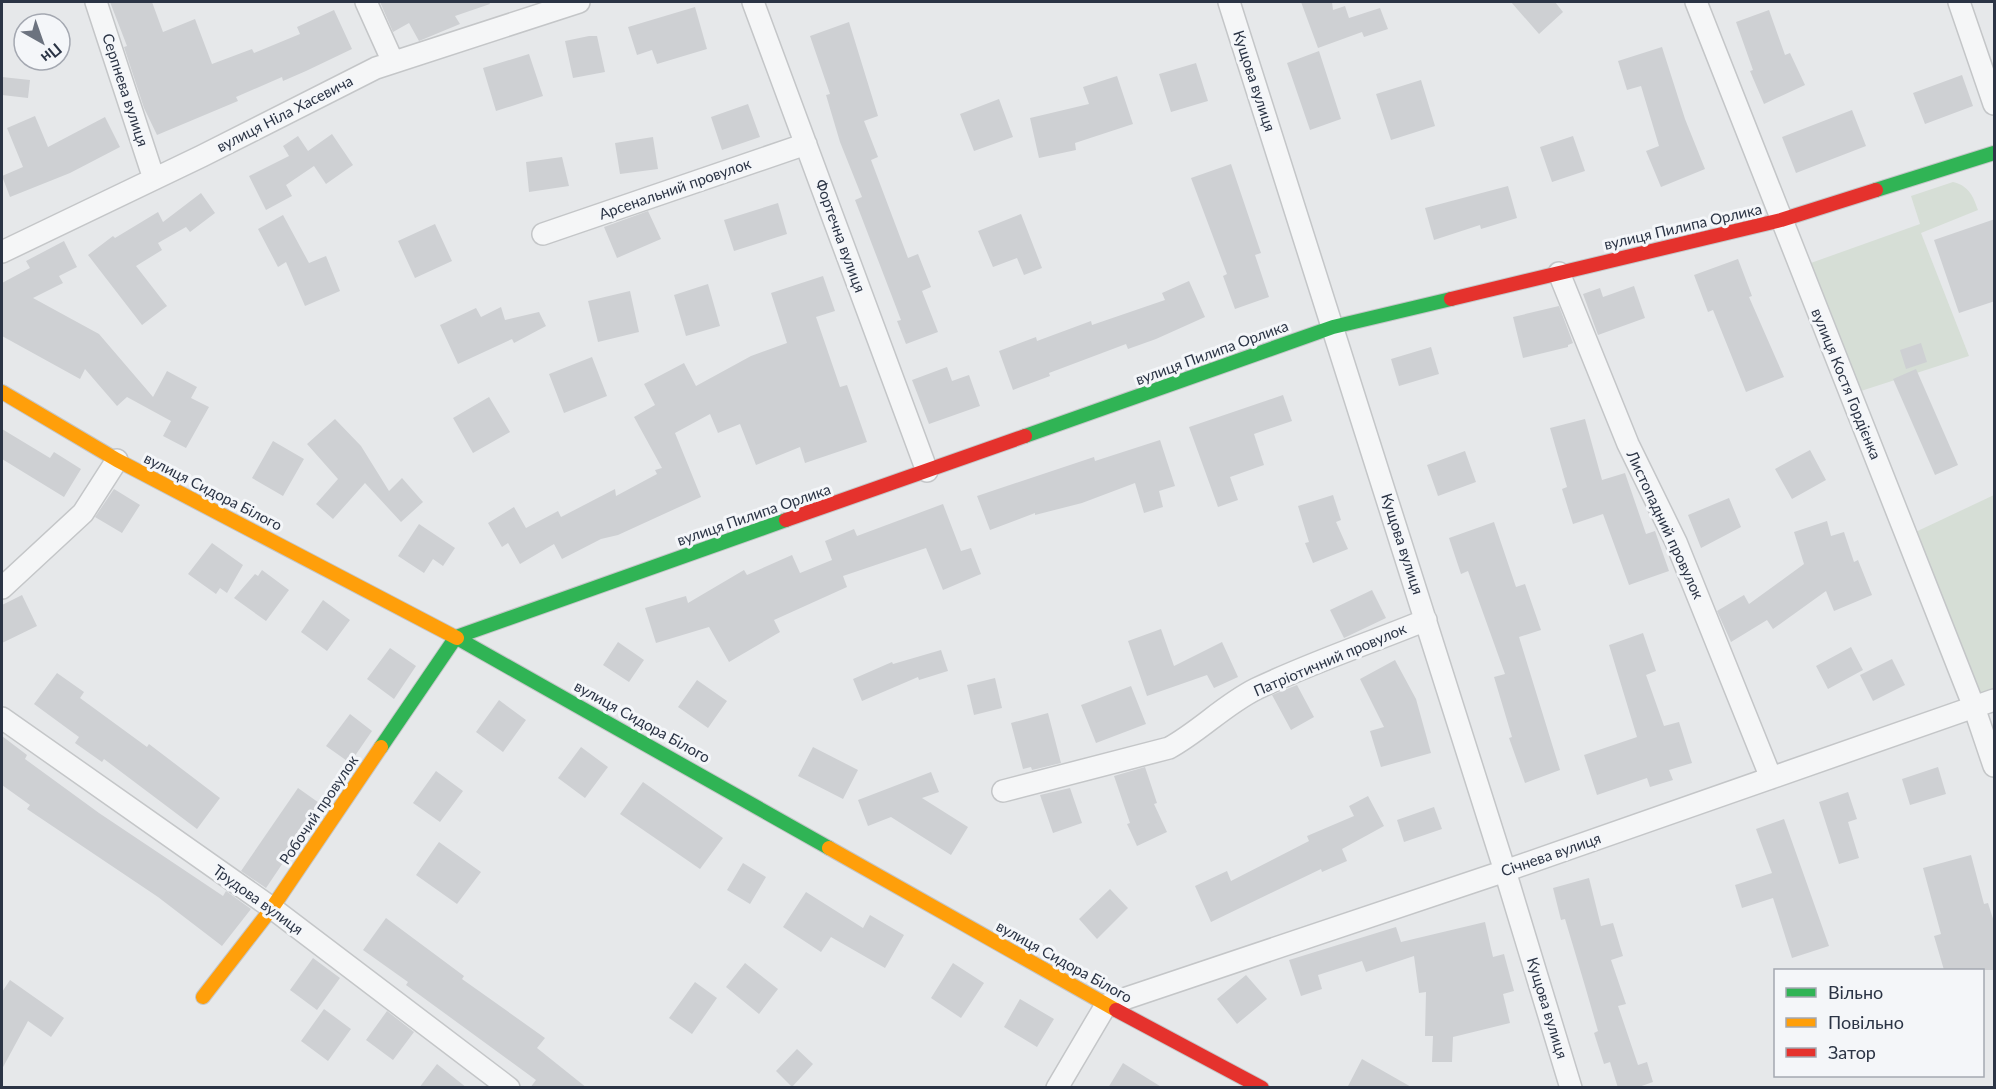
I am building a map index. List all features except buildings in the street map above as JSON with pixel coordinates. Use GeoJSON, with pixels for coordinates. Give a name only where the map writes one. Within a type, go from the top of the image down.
{"type":"FeatureCollection","features":[{"type":"Feature","properties":{"kind":"street","name":"Серпнева вулиця"},"geometry":{"type":"LineString","coordinates":[[96,2],[154,179]]}},
{"type":"Feature","properties":{"kind":"street"},"geometry":{"type":"LineString","coordinates":[[366,2],[393,62]]}},
{"type":"Feature","properties":{"kind":"street","name":"вулиця Ніла Хасевича"},"geometry":{"type":"LineString","coordinates":[[2,252],[376,68],[579,2]]}},
{"type":"Feature","properties":{"kind":"street","name":"Фортечна вулиця"},"geometry":{"type":"LineString","coordinates":[[753,2],[927,471]]}},
{"type":"Feature","properties":{"kind":"street","name":"Кущова вулиця"},"geometry":{"type":"LineString","coordinates":[[1229,2],[1426,620],[1571,1088]]}},
{"type":"Feature","properties":{"kind":"street","name":"вулиця Костя Гордієнка"},"geometry":{"type":"LineString","coordinates":[[1696,2],[1974,707],[1995,766]]}},
{"type":"Feature","properties":{"kind":"street"},"geometry":{"type":"LineString","coordinates":[[1959,2],[1995,104]]}},
{"type":"Feature","properties":{"kind":"street","name":"Арсенальний провулок"},"geometry":{"type":"LineString","coordinates":[[543,234],[806,144]]}},
{"type":"Feature","properties":{"kind":"street","name":"вулиця Пилипа Орлика"},"geometry":{"type":"LineString","coordinates":[[456,637],[1333,327],[1781,220],[1995,153]]}},
{"type":"Feature","properties":{"kind":"street","name":"Листопадний провулок"},"geometry":{"type":"LineString","coordinates":[[1559,273],[1628,444],[1676,542],[1771,778]]}},
{"type":"Feature","properties":{"kind":"street","name":"вулиця Сидора Білого"},"geometry":{"type":"LineString","coordinates":[[2,392],[117,460],[456,637],[1106,1005],[1262,1088]]}},
{"type":"Feature","properties":{"kind":"street"},"geometry":{"type":"LineString","coordinates":[[2,588],[83,513],[117,460]]}},
{"type":"Feature","properties":{"kind":"street","name":"Патріотичний провулок"},"geometry":{"type":"LineString","coordinates":[[1003,791],[1169,748],[1192,736],[1228,706],[1256,689],[1426,620]]}},
{"type":"Feature","properties":{"kind":"street","name":"Робочий провулок"},"geometry":{"type":"LineString","coordinates":[[203,997],[272,908],[456,637]]}},
{"type":"Feature","properties":{"kind":"street","name":"Січнева вулиця"},"geometry":{"type":"LineString","coordinates":[[1106,1005],[1505,871],[1995,700]]}},
{"type":"Feature","properties":{"kind":"street","name":"Трудова вулиця"},"geometry":{"type":"LineString","coordinates":[[2,718],[272,908],[509,1088]]}},
{"type":"Feature","properties":{"kind":"street"},"geometry":{"type":"LineString","coordinates":[[1057,1088],[1106,1005]]}},
{"type":"Feature","properties":{"kind":"shaded area"},"geometry":{"type":"Polygon","coordinates":[[[1953,182],[1970,192],[1978,210],[1921,233],[1969,356],[1861,391],[1808,264],[1920,224],[1911,196],[1953,182]]]}},
{"type":"Feature","properties":{"kind":"shaded area"},"geometry":{"type":"Polygon","coordinates":[[[1994,495],[1994,694],[1980,700],[1907,536],[1994,495]]]}},
{"type":"Feature","properties":{"kind":"traffic: fast"},"geometry":{"type":"LineString","coordinates":[[1876,190],[1994,153]]}},
{"type":"Feature","properties":{"kind":"traffic: fast"},"geometry":{"type":"LineString","coordinates":[[1025,436],[1333,327],[1451,299]]}},
{"type":"Feature","properties":{"kind":"traffic: fast"},"geometry":{"type":"LineString","coordinates":[[381,747],[456,637],[786,520]]}},
{"type":"Feature","properties":{"kind":"traffic: fast"},"geometry":{"type":"LineString","coordinates":[[457,638],[829,848]]}},
{"type":"Feature","properties":{"kind":"traffic: slow"},"geometry":{"type":"LineString","coordinates":[[2,392],[117,460],[457,638]]}},
{"type":"Feature","properties":{"kind":"traffic: slow"},"geometry":{"type":"LineString","coordinates":[[203,997],[272,908],[381,747]]}},
{"type":"Feature","properties":{"kind":"traffic: slow"},"geometry":{"type":"LineString","coordinates":[[829,848],[1116,1010]]}},
{"type":"Feature","properties":{"kind":"traffic: jam"},"geometry":{"type":"LineString","coordinates":[[1451,299],[1781,220],[1876,190]]}},
{"type":"Feature","properties":{"kind":"traffic: jam"},"geometry":{"type":"LineString","coordinates":[[786,520],[1025,436]]}},
{"type":"Feature","properties":{"kind":"traffic: jam"},"geometry":{"type":"LineString","coordinates":[[1116,1010],[1262,1088]]}}]}
